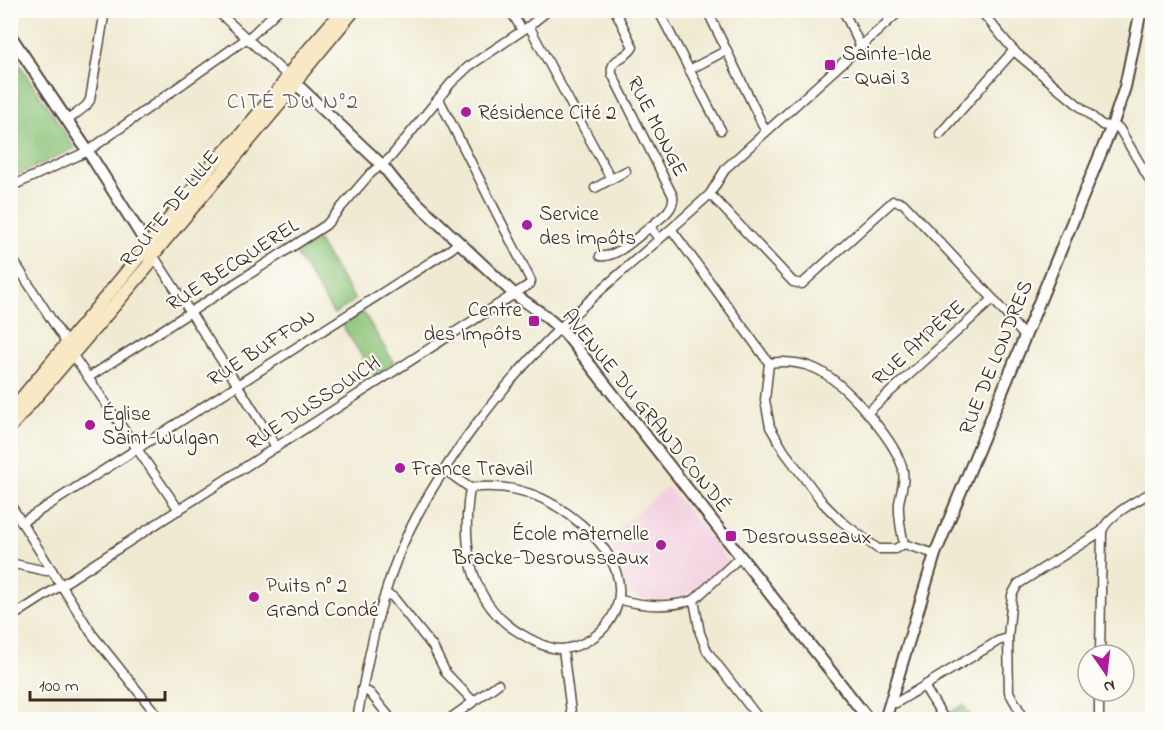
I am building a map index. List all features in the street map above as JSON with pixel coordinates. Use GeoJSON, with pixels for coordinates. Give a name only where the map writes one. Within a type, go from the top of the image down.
{"type":"FeatureCollection","features":[{"type":"Feature","properties":{"kind":"main road","name":"ROUTE DE LILLE"},"geometry":{"type":"LineString","coordinates":[[10,426],[69,349],[150,251],[289,93],[299,61],[343,10]]}},
{"type":"Feature","properties":{"kind":"main road","name":"ROUTE DE LILLE"},"geometry":{"type":"LineString","coordinates":[[292,80],[354,10]]}},
{"type":"Feature","properties":{"kind":"main road","name":"ROUTE DE LILLE"},"geometry":{"type":"LineString","coordinates":[[10,412],[69,349]]}},
{"type":"Feature","properties":{"kind":"street"},"geometry":{"type":"LineString","coordinates":[[68,120],[90,100],[105,10]]}},
{"type":"Feature","properties":{"kind":"street"},"geometry":{"type":"LineString","coordinates":[[216,10],[292,80]]}},
{"type":"Feature","properties":{"kind":"street"},"geometry":{"type":"LineString","coordinates":[[10,187],[88,151],[253,34],[278,10]]}},
{"type":"Feature","properties":{"kind":"street"},"geometry":{"type":"LineString","coordinates":[[510,10],[526,28],[611,179]]}},
{"type":"Feature","properties":{"kind":"street","name":"RUE BECQUEREL"},"geometry":{"type":"LineString","coordinates":[[89,377],[326,225],[370,174],[390,159],[468,67],[549,10]]}},
{"type":"Feature","properties":{"kind":"street","name":"RUE MONGE"},"geometry":{"type":"LineString","coordinates":[[615,10],[633,47],[631,52],[613,63],[612,74],[674,202],[671,208],[650,227]]}},
{"type":"Feature","properties":{"kind":"street"},"geometry":{"type":"LineString","coordinates":[[658,10],[721,130]]}},
{"type":"Feature","properties":{"kind":"street"},"geometry":{"type":"LineString","coordinates":[[707,10],[766,132]]}},
{"type":"Feature","properties":{"kind":"street"},"geometry":{"type":"LineString","coordinates":[[843,10],[861,47]]}},
{"type":"Feature","properties":{"kind":"street"},"geometry":{"type":"LineString","coordinates":[[357,720],[362,689],[386,594],[411,528],[445,470],[500,393],[560,329],[710,194],[726,168],[901,10]]}},
{"type":"Feature","properties":{"kind":"street"},"geometry":{"type":"LineString","coordinates":[[980,10],[1014,50],[1102,125],[1119,128],[1152,184]]}},
{"type":"Feature","properties":{"kind":"street","name":"RUE DE LONDRES"},"geometry":{"type":"LineString","coordinates":[[885,720],[935,554],[1112,126],[1125,87],[1141,10]]}},
{"type":"Feature","properties":{"kind":"street"},"geometry":{"type":"LineString","coordinates":[[10,35],[68,120],[276,447]]}},
{"type":"Feature","properties":{"kind":"street"},"geometry":{"type":"LineString","coordinates":[[689,70],[727,50]]}},
{"type":"Feature","properties":{"kind":"street"},"geometry":{"type":"LineString","coordinates":[[940,134],[1014,50]]}},
{"type":"Feature","properties":{"kind":"street","name":"AVENUE DU GRAND CONDÉ"},"geometry":{"type":"LineString","coordinates":[[292,80],[382,165],[398,185],[514,294],[566,333],[868,719]]}},
{"type":"Feature","properties":{"kind":"street"},"geometry":{"type":"LineString","coordinates":[[439,99],[531,281],[514,294]]}},
{"type":"Feature","properties":{"kind":"street"},"geometry":{"type":"LineString","coordinates":[[595,188],[626,171]]}},
{"type":"Feature","properties":{"kind":"street"},"geometry":{"type":"LineString","coordinates":[[710,194],[793,282],[802,284],[893,201],[903,203],[993,299],[1025,337]]}},
{"type":"Feature","properties":{"kind":"street"},"geometry":{"type":"LineString","coordinates":[[600,256],[618,251],[650,227],[659,240]]}},
{"type":"Feature","properties":{"kind":"street"},"geometry":{"type":"LineString","coordinates":[[672,230],[769,363],[765,393],[770,427],[784,451],[823,503],[840,520],[878,549],[895,549],[904,544],[935,554]]}},
{"type":"Feature","properties":{"kind":"street","name":"RUE BUFFON"},"geometry":{"type":"LineString","coordinates":[[22,522],[459,242]]}},
{"type":"Feature","properties":{"kind":"street"},"geometry":{"type":"LineString","coordinates":[[10,255],[69,349],[179,510]]}},
{"type":"Feature","properties":{"kind":"street","name":"RUE DUSSOUICH"},"geometry":{"type":"LineString","coordinates":[[10,618],[514,294]]}},
{"type":"Feature","properties":{"kind":"street","name":"RUE AMPÈRE"},"geometry":{"type":"LineString","coordinates":[[868,412],[993,299]]}},
{"type":"Feature","properties":{"kind":"street"},"geometry":{"type":"LineString","coordinates":[[769,363],[782,361],[817,369],[839,385],[868,412],[894,451],[902,468],[899,504],[904,544]]}},
{"type":"Feature","properties":{"kind":"street"},"geometry":{"type":"LineString","coordinates":[[445,470],[470,488],[499,485],[543,498],[569,514],[595,537],[611,560],[620,589],[620,600],[610,621],[597,636],[576,646],[563,649],[544,645],[518,633],[499,617],[487,602],[473,573],[467,545],[470,488]]}},
{"type":"Feature","properties":{"kind":"street"},"geometry":{"type":"LineString","coordinates":[[1100,643],[1102,531],[1104,525],[1152,492]]}},
{"type":"Feature","properties":{"kind":"street"},"geometry":{"type":"LineString","coordinates":[[10,504],[92,634],[161,720]]}},
{"type":"Feature","properties":{"kind":"street"},"geometry":{"type":"LineString","coordinates":[[1025,720],[1009,692],[1008,638],[1012,595],[1018,584],[1102,531]]}},
{"type":"Feature","properties":{"kind":"street"},"geometry":{"type":"LineString","coordinates":[[620,600],[656,607],[694,600],[741,555]]}},
{"type":"Feature","properties":{"kind":"street"},"geometry":{"type":"LineString","coordinates":[[10,563],[46,571],[52,570]]}},
{"type":"Feature","properties":{"kind":"street"},"geometry":{"type":"LineString","coordinates":[[386,594],[393,597],[407,614],[433,647],[446,673],[473,701]]}},
{"type":"Feature","properties":{"kind":"street"},"geometry":{"type":"LineString","coordinates":[[694,600],[700,633],[707,651],[760,720]]}},
{"type":"Feature","properties":{"kind":"street"},"geometry":{"type":"LineString","coordinates":[[890,702],[896,703],[998,641],[1008,638]]}},
{"type":"Feature","properties":{"kind":"street"},"geometry":{"type":"LineString","coordinates":[[563,649],[572,720]]}},
{"type":"Feature","properties":{"kind":"street"},"geometry":{"type":"LineString","coordinates":[[448,720],[498,684]]}},
{"type":"Feature","properties":{"kind":"street"},"geometry":{"type":"LineString","coordinates":[[924,686],[945,720]]}},
{"type":"Feature","properties":{"kind":"street"},"geometry":{"type":"LineString","coordinates":[[362,689],[370,693],[392,720]]}},
{"type":"Feature","properties":{"kind":"street"},"geometry":{"type":"LineString","coordinates":[[1098,720],[1099,703]]}},
{"type":"Feature","properties":{"kind":"shaded area","name":"École maternelle Bracke-Desrousseaux"},"geometry":{"type":"Polygon","coordinates":[[[668,486],[728,561],[708,581],[679,598],[656,601],[640,598],[624,585],[618,562],[605,540],[668,486]]]}},
{"type":"Feature","properties":{"kind":"green space"},"geometry":{"type":"Polygon","coordinates":[[[11,52],[75,148],[10,178],[11,52]]]}},
{"type":"Feature","properties":{"kind":"green space"},"geometry":{"type":"Polygon","coordinates":[[[317,240],[355,300],[334,314],[296,254],[317,240]]]}},
{"type":"Feature","properties":{"kind":"green space"},"geometry":{"type":"Polygon","coordinates":[[[363,312],[394,363],[375,376],[342,325],[363,312]]]}},
{"type":"Feature","properties":{"kind":"green space"},"geometry":{"type":"Polygon","coordinates":[[[963,705],[973,719],[948,719],[945,715],[947,711],[951,712],[963,705]]]}},
{"type":"Feature","properties":{"kind":"place","name":"Sainte-Ide - Quai 3"},"geometry":{"type":"Point","coordinates":[830,65]}},
{"type":"Feature","properties":{"kind":"place","name":"Résidence Cité 2"},"geometry":{"type":"Point","coordinates":[466,112]}},
{"type":"Feature","properties":{"kind":"place","name":"Service des impôts"},"geometry":{"type":"Point","coordinates":[527,225]}},
{"type":"Feature","properties":{"kind":"place","name":"Centre des Impôts"},"geometry":{"type":"Point","coordinates":[534,321]}},
{"type":"Feature","properties":{"kind":"place","name":"Église Saint-Wulgan"},"geometry":{"type":"Point","coordinates":[90,425]}},
{"type":"Feature","properties":{"kind":"place","name":"France Travail"},"geometry":{"type":"Point","coordinates":[400,468]}},
{"type":"Feature","properties":{"kind":"place","name":"Desrousseaux"},"geometry":{"type":"Point","coordinates":[731,536]}},
{"type":"Feature","properties":{"kind":"place","name":"École maternelle Bracke-Desrousseaux"},"geometry":{"type":"Point","coordinates":[661,545]}},
{"type":"Feature","properties":{"kind":"place","name":"Puits n° 2 Grand Condé"},"geometry":{"type":"Point","coordinates":[254,597]}},
{"type":"Feature","properties":{"kind":"district","name":"CITÉ DU N°2"},"geometry":{"type":"Point","coordinates":[293,100]}}]}
